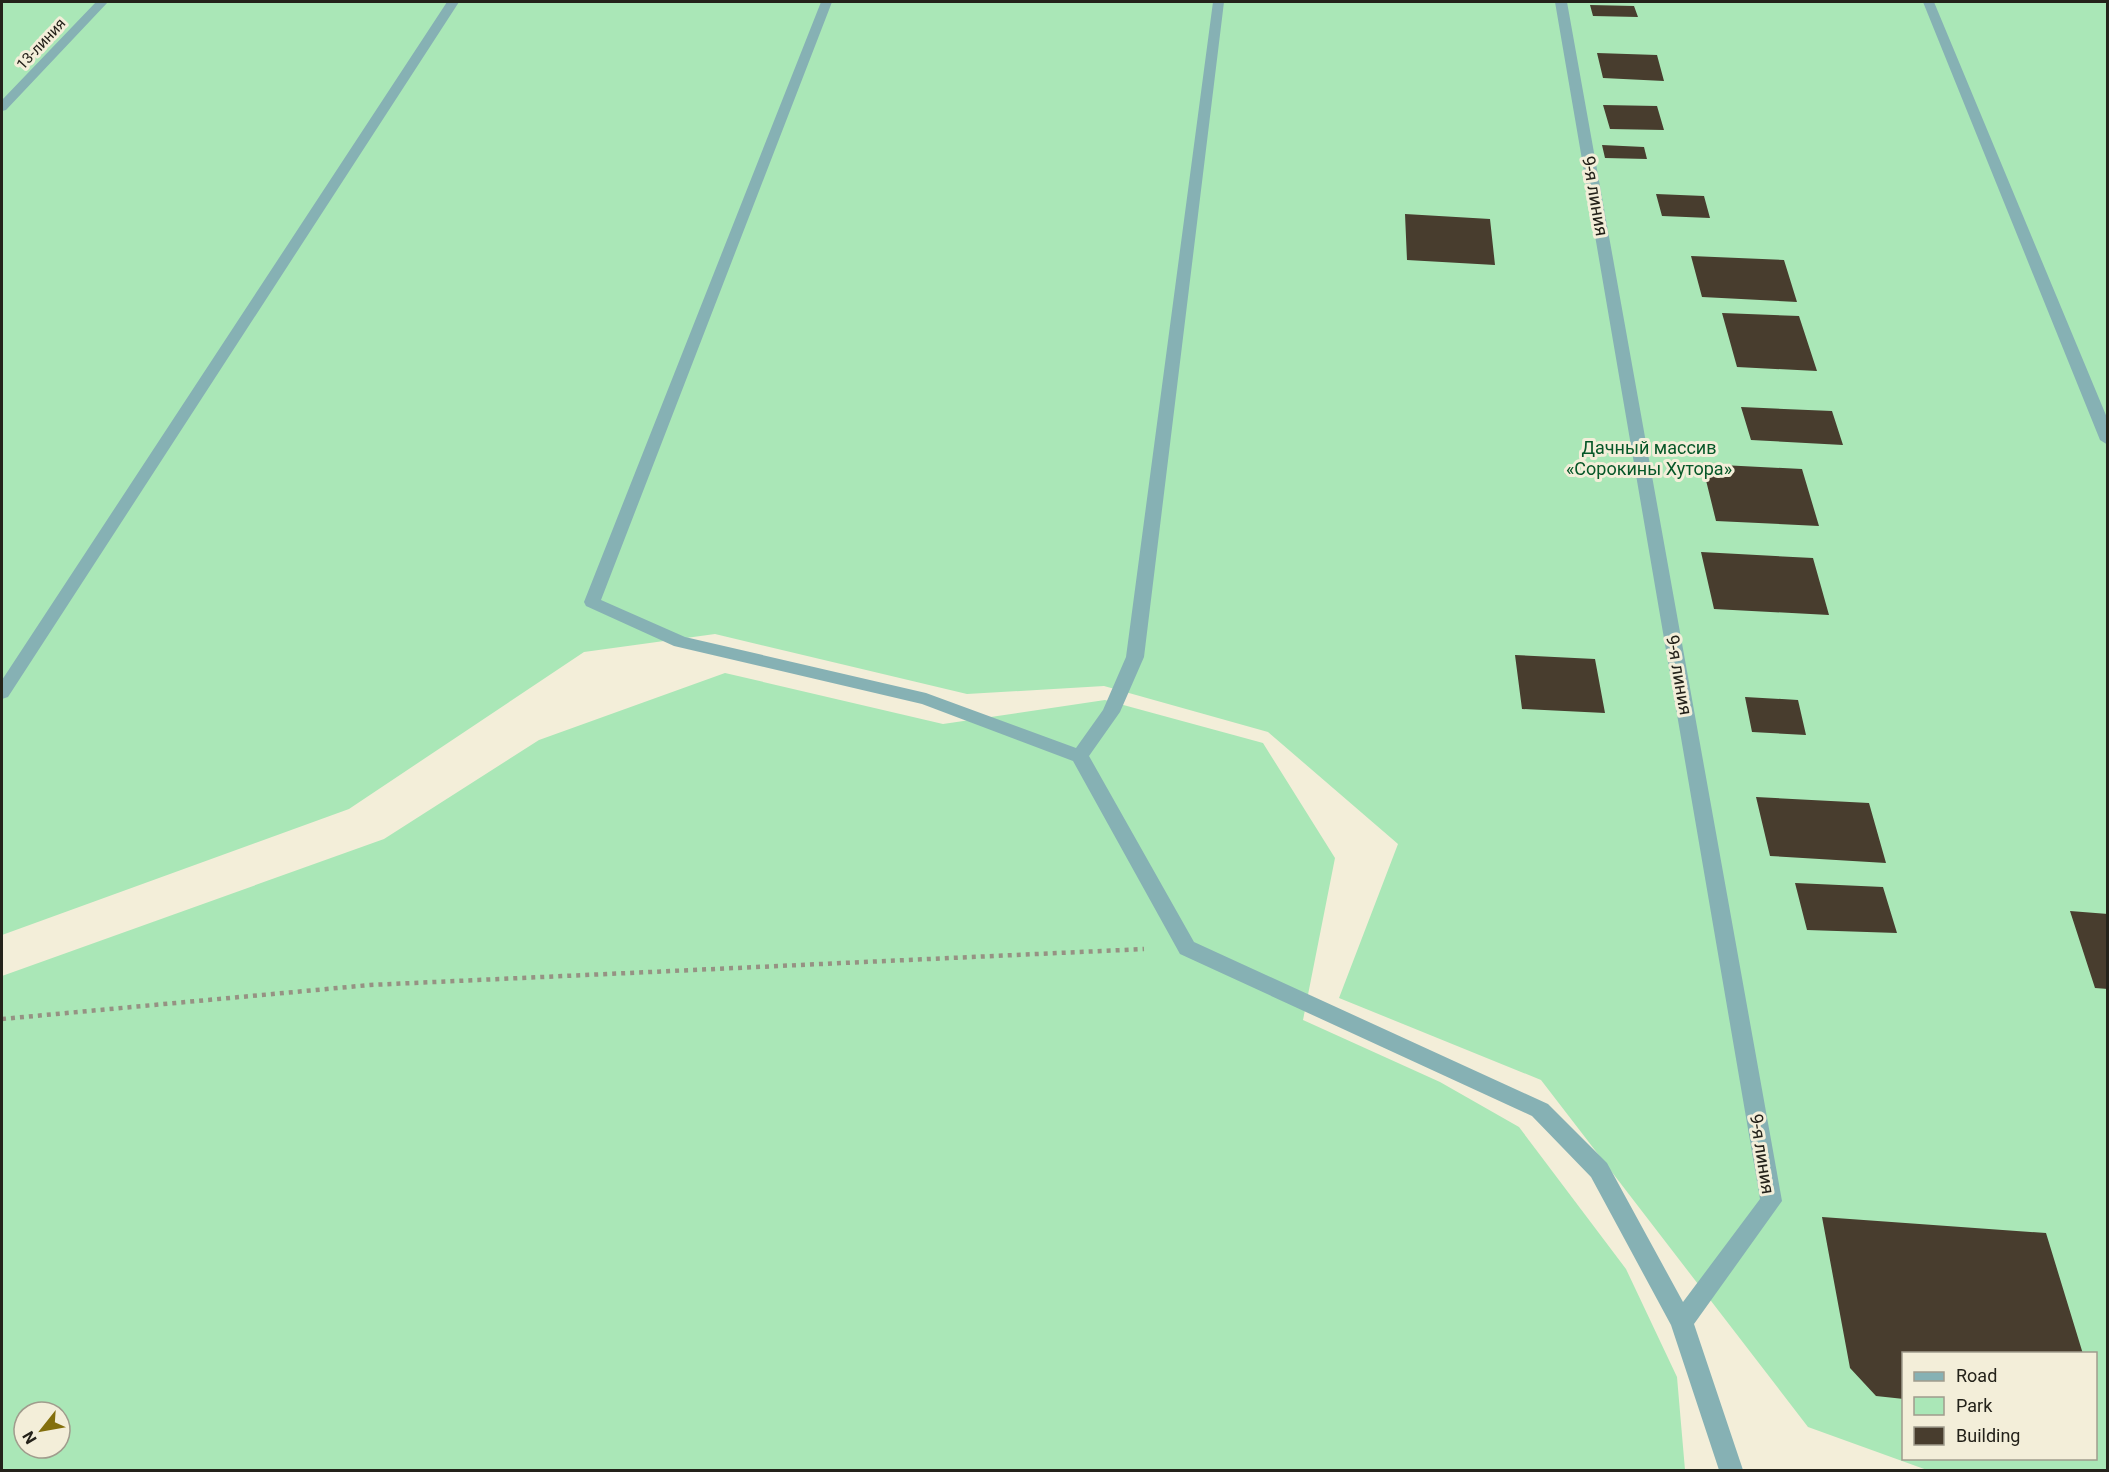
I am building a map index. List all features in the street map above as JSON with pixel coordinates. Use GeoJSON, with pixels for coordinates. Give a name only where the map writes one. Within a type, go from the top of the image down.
{"type":"FeatureCollection","features":[{"type":"Feature","properties":{"kind":"lane","name":"13-линия"},"geometry":{"type":"LineString","coordinates":[[2,107],[102,2]]}},
{"type":"Feature","properties":{"kind":"lane"},"geometry":{"type":"LineString","coordinates":[[2,693],[453,2]]}},
{"type":"Feature","properties":{"kind":"lane"},"geometry":{"type":"LineString","coordinates":[[826,2],[592,602],[680,642],[926,699],[1080,756],[1187,948],[1540,1110],[1599,1170],[1682,1322],[1731,1470]]}},
{"type":"Feature","properties":{"kind":"lane"},"geometry":{"type":"LineString","coordinates":[[1080,756],[1111,712],[1135,657],[1219,2]]}},
{"type":"Feature","properties":{"kind":"lane","name":"9-я линия"},"geometry":{"type":"LineString","coordinates":[[1561,2],[1771,1201],[1682,1322]]}},
{"type":"Feature","properties":{"kind":"lane"},"geometry":{"type":"LineString","coordinates":[[1928,2],[2108,440]]}},
{"type":"Feature","properties":{"kind":"path"},"geometry":{"type":"LineString","coordinates":[[2,1018],[370,985],[1187,948]]}},
{"type":"Feature","properties":{"kind":"green space","name":"Дачный массив «Сорокины Хутора»"},"geometry":{"type":"Polygon","coordinates":[[[2,2],[2107,2],[2107,1470],[1927,1470],[1808,1427],[1541,1080],[1339,998],[1398,844],[1268,732],[1104,686],[967,694],[715,634],[584,652],[349,809],[2,935],[2,2]]]}},
{"type":"Feature","properties":{"kind":"green space"},"geometry":{"type":"Polygon","coordinates":[[[725,673],[943,724],[1105,700],[1263,743],[1335,858],[1303,1020],[1440,1082],[1519,1127],[1626,1269],[1677,1377],[1685,1470],[2,1470],[2,976],[384,839],[539,740],[725,673]]]}},
{"type":"Feature","properties":{"kind":"building"},"geometry":{"type":"Polygon","coordinates":[[[1590,5],[1634,6],[1638,17],[1593,16],[1590,5]]]}},
{"type":"Feature","properties":{"kind":"building"},"geometry":{"type":"Polygon","coordinates":[[[1597,53],[1657,55],[1664,81],[1603,78],[1597,53]]]}},
{"type":"Feature","properties":{"kind":"building"},"geometry":{"type":"Polygon","coordinates":[[[1603,105],[1657,106],[1664,130],[1610,129],[1603,105]]]}},
{"type":"Feature","properties":{"kind":"building"},"geometry":{"type":"Polygon","coordinates":[[[1602,145],[1644,147],[1647,159],[1605,158],[1602,145]]]}},
{"type":"Feature","properties":{"kind":"building"},"geometry":{"type":"Polygon","coordinates":[[[1656,194],[1704,196],[1710,218],[1662,216],[1656,194]]]}},
{"type":"Feature","properties":{"kind":"building"},"geometry":{"type":"Polygon","coordinates":[[[1405,214],[1490,219],[1495,265],[1407,260],[1405,214]]]}},
{"type":"Feature","properties":{"kind":"building"},"geometry":{"type":"Polygon","coordinates":[[[1691,256],[1784,260],[1797,302],[1702,297],[1691,256]]]}},
{"type":"Feature","properties":{"kind":"building"},"geometry":{"type":"Polygon","coordinates":[[[1722,313],[1799,316],[1817,371],[1737,367],[1722,313]]]}},
{"type":"Feature","properties":{"kind":"building"},"geometry":{"type":"Polygon","coordinates":[[[1741,407],[1832,411],[1843,445],[1751,440],[1741,407]]]}},
{"type":"Feature","properties":{"kind":"building"},"geometry":{"type":"Polygon","coordinates":[[[1702,464],[1802,469],[1819,526],[1716,521],[1702,464]]]}},
{"type":"Feature","properties":{"kind":"building"},"geometry":{"type":"Polygon","coordinates":[[[1701,552],[1813,558],[1829,615],[1714,609],[1701,552]]]}},
{"type":"Feature","properties":{"kind":"building"},"geometry":{"type":"Polygon","coordinates":[[[1515,655],[1595,659],[1605,713],[1522,709],[1515,655]]]}},
{"type":"Feature","properties":{"kind":"building"},"geometry":{"type":"Polygon","coordinates":[[[1745,697],[1798,700],[1806,735],[1752,732],[1745,697]]]}},
{"type":"Feature","properties":{"kind":"building"},"geometry":{"type":"Polygon","coordinates":[[[1756,797],[1869,803],[1886,863],[1770,856],[1756,797]]]}},
{"type":"Feature","properties":{"kind":"building"},"geometry":{"type":"Polygon","coordinates":[[[1795,883],[1883,887],[1897,933],[1807,930],[1795,883]]]}},
{"type":"Feature","properties":{"kind":"building"},"geometry":{"type":"Polygon","coordinates":[[[2070,911],[2108,914],[2108,989],[2095,988],[2070,911]]]}},
{"type":"Feature","properties":{"kind":"building"},"geometry":{"type":"Polygon","coordinates":[[[1822,1217],[2046,1233],[2082,1352],[1902,1352],[1902,1399],[1876,1396],[1850,1368],[1822,1217]]]}}]}
